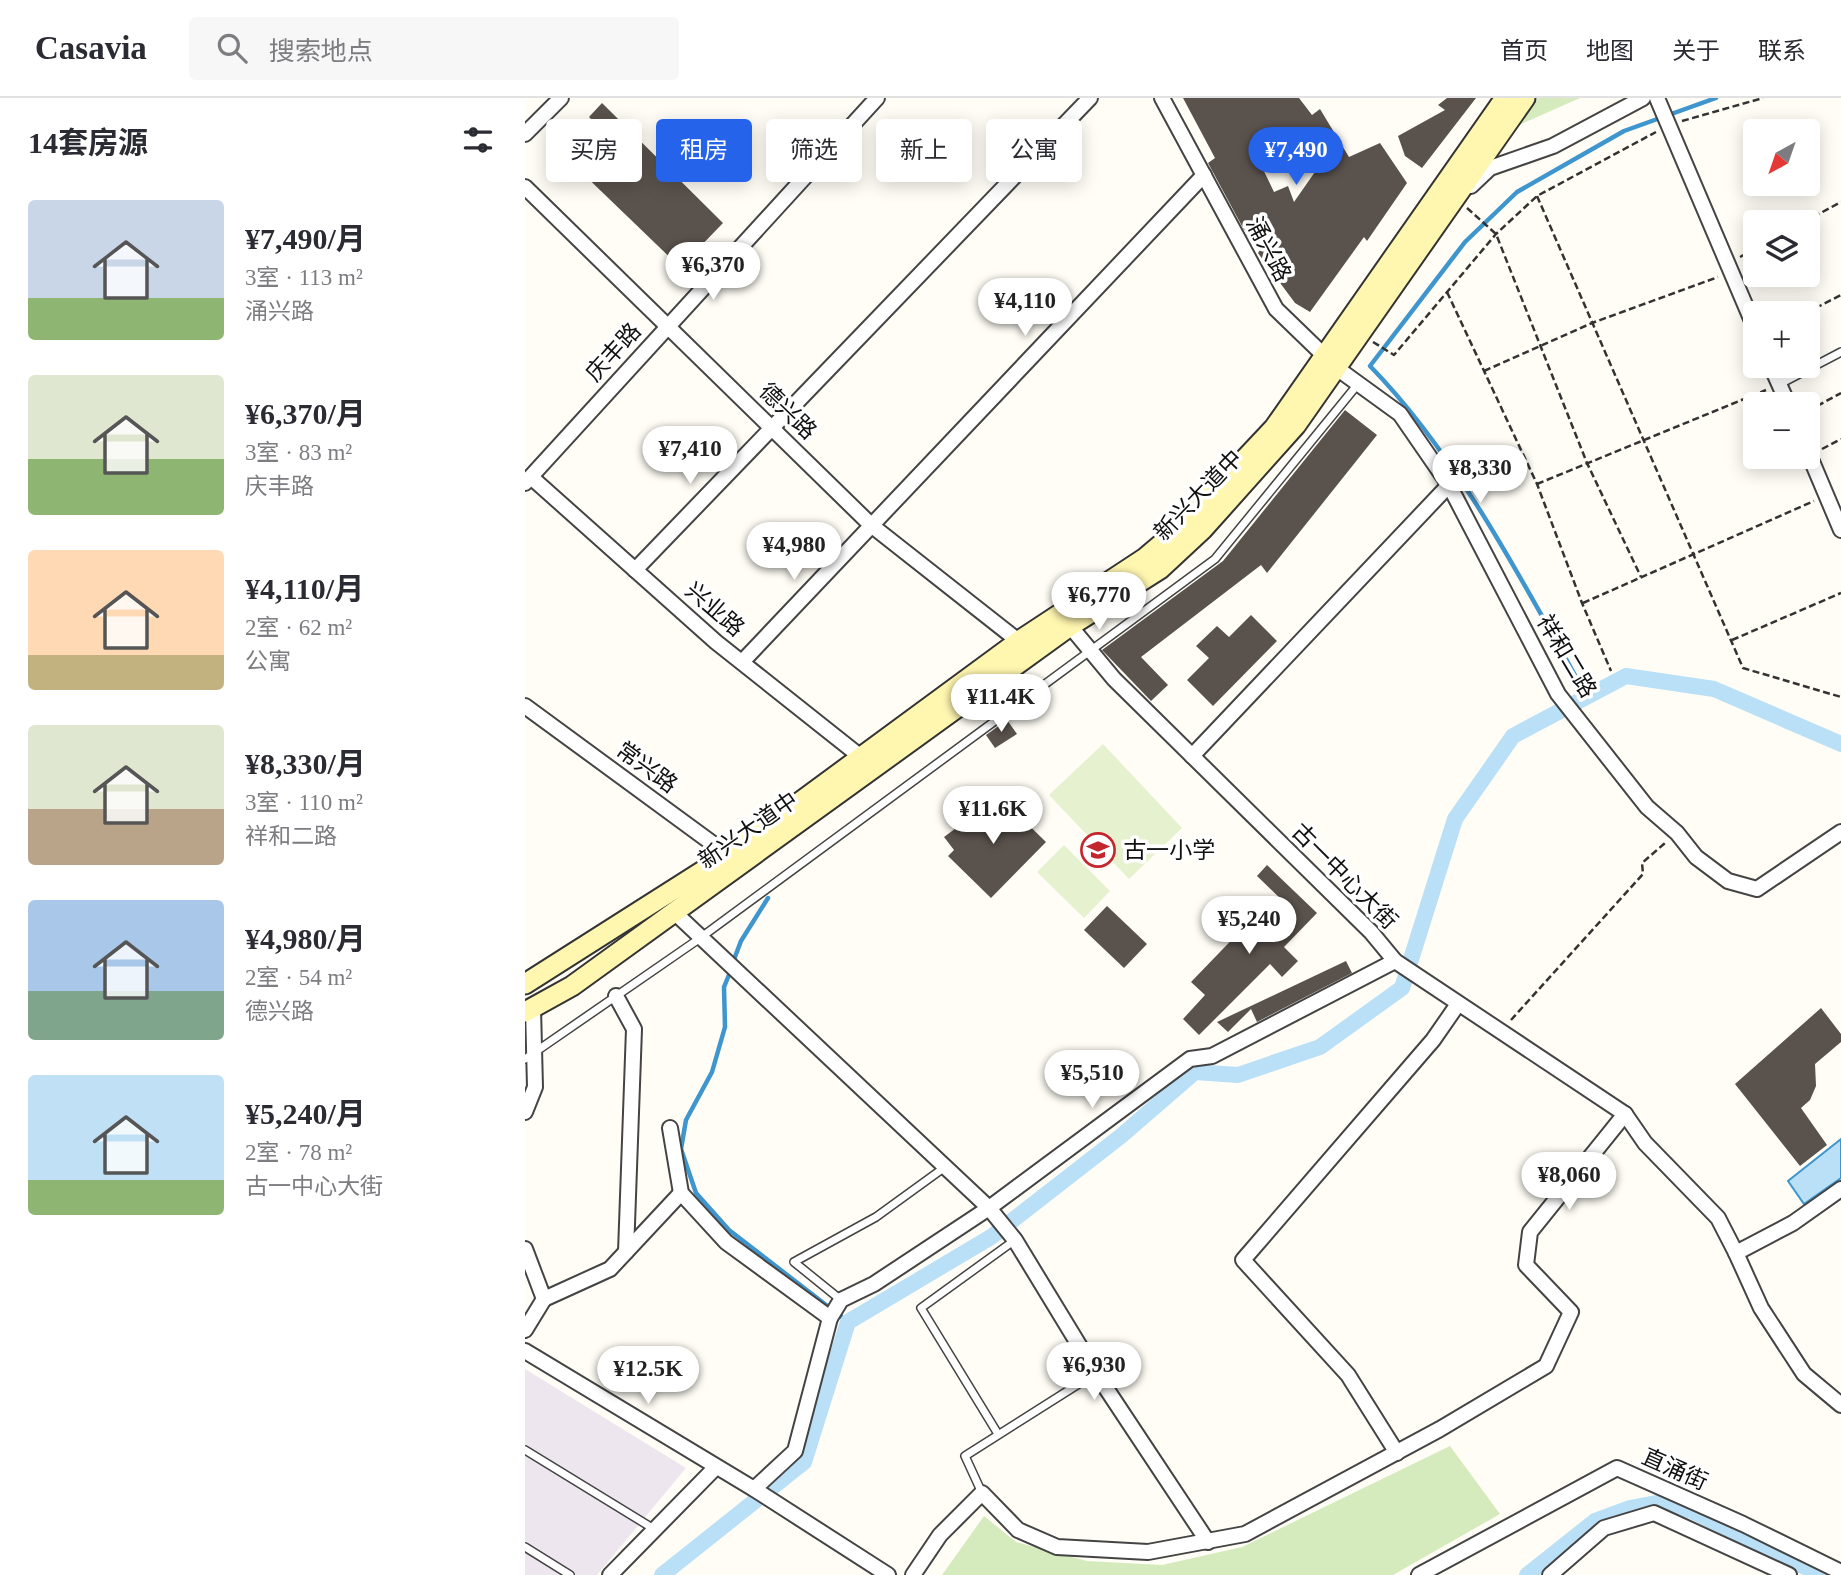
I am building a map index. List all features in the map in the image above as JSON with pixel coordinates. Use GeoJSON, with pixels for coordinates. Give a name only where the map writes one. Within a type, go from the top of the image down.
{"type":"FeatureCollection","features":[{"type":"Feature","properties":{"kind":"main road","name":"新兴大道中"},"geometry":{"type":"LineString","coordinates":[[1026,647],[1070,626],[1160,569],[1203,530],[1296,425],[1331,362],[1505,98]]}},
{"type":"Feature","properties":{"kind":"main road","name":"新兴大道中"},"geometry":{"type":"LineString","coordinates":[[529,1010],[572,986],[673,911],[735,860],[1026,647],[1178,530],[1274,428],[1331,362],[1361,335],[1525,98]]}},
{"type":"Feature","properties":{"kind":"main road","name":"新兴大道中"},"geometry":{"type":"LineString","coordinates":[[529,980],[735,860]]}},
{"type":"Feature","properties":{"kind":"street"},"geometry":{"type":"LineString","coordinates":[[525,134],[561,98]]}},
{"type":"Feature","properties":{"kind":"street","name":"庆丰路"},"geometry":{"type":"LineString","coordinates":[[528,480],[877,98]]}},
{"type":"Feature","properties":{"kind":"street"},"geometry":{"type":"LineString","coordinates":[[635,570],[1090,98]]}},
{"type":"Feature","properties":{"kind":"street","name":"涌兴路"},"geometry":{"type":"LineString","coordinates":[[1162,98],[1276,309],[1331,362]]}},
{"type":"Feature","properties":{"kind":"street"},"geometry":{"type":"LineString","coordinates":[[1457,199],[1490,168],[1553,146],[1643,98]]}},
{"type":"Feature","properties":{"kind":"street"},"geometry":{"type":"LineString","coordinates":[[1657,98],[1744,301]]}},
{"type":"Feature","properties":{"kind":"street"},"geometry":{"type":"LineString","coordinates":[[742,662],[1204,176]]}},
{"type":"Feature","properties":{"kind":"street","name":"德兴路"},"geometry":{"type":"LineString","coordinates":[[525,187],[871,525],[1026,647]]}},
{"type":"Feature","properties":{"kind":"street","name":"祥和二路"},"geometry":{"type":"LineString","coordinates":[[1331,362],[1400,414],[1450,485],[1558,694],[1647,807],[1677,833],[1696,857],[1728,881],[1757,890],[1840,835]]}},
{"type":"Feature","properties":{"kind":"street"},"geometry":{"type":"LineString","coordinates":[[1776,378],[1783,392]]}},
{"type":"Feature","properties":{"kind":"street"},"geometry":{"type":"LineString","coordinates":[[1815,469],[1841,530]]}},
{"type":"Feature","properties":{"kind":"street","name":"兴业路"},"geometry":{"type":"LineString","coordinates":[[528,480],[742,662],[867,763]]}},
{"type":"Feature","properties":{"kind":"street"},"geometry":{"type":"LineString","coordinates":[[1192,756],[1450,485]]}},
{"type":"Feature","properties":{"kind":"street"},"geometry":{"type":"LineString","coordinates":[[1826,495],[1841,488]]}},
{"type":"Feature","properties":{"kind":"street","name":"古一中心大街"},"geometry":{"type":"LineString","coordinates":[[1070,626],[1114,679],[1371,932],[1395,961],[1425,978],[1499,1032],[1625,1114]]}},
{"type":"Feature","properties":{"kind":"street","name":"常兴路"},"geometry":{"type":"LineString","coordinates":[[525,706],[735,860]]}},
{"type":"Feature","properties":{"kind":"street"},"geometry":{"type":"LineString","coordinates":[[673,911],[989,1208],[1015,1240],[1096,1373],[1208,1542]]}},
{"type":"Feature","properties":{"kind":"street"},"geometry":{"type":"LineString","coordinates":[[754,1489],[795,1451],[830,1318],[841,1300],[874,1284],[989,1208],[1190,1059],[1212,1056],[1395,961]]}},
{"type":"Feature","properties":{"kind":"street"},"geometry":{"type":"LineString","coordinates":[[616,996],[634,1029],[626,1252]]}},
{"type":"Feature","properties":{"kind":"street"},"geometry":{"type":"LineString","coordinates":[[1397,1453],[1348,1375],[1244,1260],[1433,1040],[1458,1004]]}},
{"type":"Feature","properties":{"kind":"street"},"geometry":{"type":"LineString","coordinates":[[525,1112],[535,1087],[529,1057],[529,1010]]}},
{"type":"Feature","properties":{"kind":"street"},"geometry":{"type":"LineString","coordinates":[[913,1575],[940,1535],[982,1493],[1018,1530],[1057,1547],[1148,1552],[1245,1534],[1397,1453],[1546,1366],[1571,1312],[1526,1265],[1530,1232],[1625,1114],[1645,1143],[1717,1218],[1736,1252],[1761,1308],[1804,1374],[1841,1405]]}},
{"type":"Feature","properties":{"kind":"street"},"geometry":{"type":"LineString","coordinates":[[670,1128],[681,1193],[726,1242],[830,1318]]}},
{"type":"Feature","properties":{"kind":"street"},"geometry":{"type":"LineString","coordinates":[[1736,1252],[1793,1223],[1841,1189]]}},
{"type":"Feature","properties":{"kind":"street"},"geometry":{"type":"LineString","coordinates":[[525,1330],[544,1299],[610,1269],[681,1193]]}},
{"type":"Feature","properties":{"kind":"street"},"geometry":{"type":"LineString","coordinates":[[525,1249],[544,1299]]}},
{"type":"Feature","properties":{"kind":"street"},"geometry":{"type":"LineString","coordinates":[[525,1351],[754,1489],[888,1575]]}},
{"type":"Feature","properties":{"kind":"street"},"geometry":{"type":"LineString","coordinates":[[610,1575],[716,1467]]}},
{"type":"Feature","properties":{"kind":"street","name":"直涌街"},"geometry":{"type":"LineString","coordinates":[[1419,1575],[1617,1468],[1743,1524],[1841,1572]]}},
{"type":"Feature","properties":{"kind":"street"},"geometry":{"type":"LineString","coordinates":[[1550,1575],[1604,1528],[1654,1513],[1789,1575]]}},
{"type":"Feature","properties":{"kind":"lane"},"geometry":{"type":"LineString","coordinates":[[1779,384],[1841,352]]}},
{"type":"Feature","properties":{"kind":"lane"},"geometry":{"type":"LineString","coordinates":[[529,1057],[700,937],[1092,652],[1215,559],[1359,384]]}},
{"type":"Feature","properties":{"kind":"lane"},"geometry":{"type":"LineString","coordinates":[[841,1300],[795,1262],[876,1217],[945,1167]]}},
{"type":"Feature","properties":{"kind":"lane"},"geometry":{"type":"LineString","coordinates":[[998,1434],[921,1308],[1015,1240]]}},
{"type":"Feature","properties":{"kind":"lane"},"geometry":{"type":"LineString","coordinates":[[982,1493],[965,1456],[1096,1373]]}},
{"type":"Feature","properties":{"kind":"lane"},"geometry":{"type":"LineString","coordinates":[[525,1450],[654,1529]]}},
{"type":"Feature","properties":{"kind":"lane"},"geometry":{"type":"LineString","coordinates":[[525,1547],[570,1575]]}},
{"type":"Feature","properties":{"kind":"path"},"geometry":{"type":"LineString","coordinates":[[1361,335],[1394,355],[1496,234],[1537,196],[1669,125],[1763,98]]}},
{"type":"Feature","properties":{"kind":"path"},"geometry":{"type":"LineString","coordinates":[[1537,196],[1743,668],[1841,697]]}},
{"type":"Feature","properties":{"kind":"path"},"geometry":{"type":"LineString","coordinates":[[1457,199],[1496,234],[1587,463],[1641,577]]}},
{"type":"Feature","properties":{"kind":"path"},"geometry":{"type":"LineString","coordinates":[[1820,213],[1841,202]]}},
{"type":"Feature","properties":{"kind":"path"},"geometry":{"type":"LineString","coordinates":[[1484,371],[1592,323],[1732,272]]}},
{"type":"Feature","properties":{"kind":"path"},"geometry":{"type":"LineString","coordinates":[[1447,292],[1537,484],[1611,671]]}},
{"type":"Feature","properties":{"kind":"path"},"geometry":{"type":"LineString","coordinates":[[1820,306],[1841,295]]}},
{"type":"Feature","properties":{"kind":"path"},"geometry":{"type":"LineString","coordinates":[[1537,484],[1779,384]]}},
{"type":"Feature","properties":{"kind":"path"},"geometry":{"type":"LineString","coordinates":[[1820,404],[1841,393]]}},
{"type":"Feature","properties":{"kind":"path"},"geometry":{"type":"LineString","coordinates":[[1820,448],[1841,439]]}},
{"type":"Feature","properties":{"kind":"path"},"geometry":{"type":"LineString","coordinates":[[1582,603],[1826,495]]}},
{"type":"Feature","properties":{"kind":"path"},"geometry":{"type":"LineString","coordinates":[[1731,641],[1841,593]]}},
{"type":"Feature","properties":{"kind":"path"},"geometry":{"type":"LineString","coordinates":[[1499,1032],[1643,874],[1642,863],[1677,833]]}},
{"type":"Feature","properties":{"kind":"shaded area"},"geometry":{"type":"Polygon","coordinates":[[[525,1369],[686,1468],[597,1575],[525,1575],[525,1369]]]}},
{"type":"Feature","properties":{"kind":"green space"},"geometry":{"type":"Polygon","coordinates":[[[1538,98],[1580,98],[1519,125],[1538,98]]]}},
{"type":"Feature","properties":{"kind":"green space"},"geometry":{"type":"Polygon","coordinates":[[[1103,744],[1182,828],[1129,879],[1049,795],[1103,744]]]}},
{"type":"Feature","properties":{"kind":"green space"},"geometry":{"type":"Polygon","coordinates":[[[1064,845],[1110,891],[1084,918],[1037,872],[1064,845]]]}},
{"type":"Feature","properties":{"kind":"green space"},"geometry":{"type":"Polygon","coordinates":[[[1450,1446],[1500,1514],[1393,1575],[942,1575],[984,1516],[1016,1542],[1087,1561],[1162,1565],[1242,1547],[1450,1446]]]}},
{"type":"Feature","properties":{"kind":"water"},"geometry":{"type":"Polygon","coordinates":[[[1841,1139],[1841,1178],[1804,1204],[1788,1181],[1841,1139]]]}},
{"type":"Feature","properties":{"kind":"building"},"geometry":{"type":"Polygon","coordinates":[[[1183,98],[1299,98],[1312,115],[1320,109],[1349,157],[1380,143],[1407,183],[1367,241],[1364,237],[1310,312],[1295,303],[1258,253],[1266,241],[1250,241],[1208,163],[1215,158],[1183,98]],[[1298,140],[1259,161],[1274,192],[1288,186],[1294,202],[1317,169],[1298,140]]]}},
{"type":"Feature","properties":{"kind":"building"},"geometry":{"type":"Polygon","coordinates":[[[1447,98],[1476,98],[1422,168],[1405,156],[1398,136],[1445,110],[1438,105],[1447,98]]]}},
{"type":"Feature","properties":{"kind":"building"},"geometry":{"type":"Polygon","coordinates":[[[602,103],[618,119],[589,117],[602,103]]]}},
{"type":"Feature","properties":{"kind":"building"},"geometry":{"type":"Polygon","coordinates":[[[642,143],[656,157],[656,182],[682,182],[723,223],[695,252],[698,255],[683,270],[592,182],[642,182],[642,143]]]}},
{"type":"Feature","properties":{"kind":"building"},"geometry":{"type":"Polygon","coordinates":[[[1345,410],[1377,435],[1267,573],[1261,565],[1141,657],[1168,685],[1151,701],[1102,650],[1223,561],[1345,410]]]}},
{"type":"Feature","properties":{"kind":"building"},"geometry":{"type":"Polygon","coordinates":[[[1251,615],[1277,641],[1213,706],[1187,680],[1209,658],[1196,646],[1217,626],[1229,637],[1251,615]]]}},
{"type":"Feature","properties":{"kind":"building"},"geometry":{"type":"Polygon","coordinates":[[[1007,720],[1017,734],[995,748],[986,735],[1007,720]]]}},
{"type":"Feature","properties":{"kind":"building"},"geometry":{"type":"Polygon","coordinates":[[[999,796],[1046,842],[991,898],[948,856],[954,850],[944,837],[999,796]]]}},
{"type":"Feature","properties":{"kind":"building"},"geometry":{"type":"Polygon","coordinates":[[[1267,865],[1317,913],[1284,947],[1298,961],[1282,977],[1270,964],[1199,1035],[1183,1019],[1205,995],[1191,982],[1247,924],[1260,937],[1289,907],[1257,876],[1267,865]]]}},
{"type":"Feature","properties":{"kind":"building"},"geometry":{"type":"Polygon","coordinates":[[[1107,906],[1147,944],[1124,968],[1084,930],[1107,906]]]}},
{"type":"Feature","properties":{"kind":"building"},"geometry":{"type":"Polygon","coordinates":[[[1346,961],[1352,973],[1257,1022],[1251,1009],[1228,1032],[1217,1022],[1346,961]]]}},
{"type":"Feature","properties":{"kind":"building"},"geometry":{"type":"Polygon","coordinates":[[[1821,1008],[1841,1034],[1841,1042],[1815,1064],[1816,1086],[1810,1100],[1801,1108],[1827,1145],[1800,1166],[1735,1084],[1821,1008]]]}},
{"type":"Feature","properties":{"kind":"waterway"},"geometry":{"type":"LineString","coordinates":[[1587,697],[1515,567],[1461,481],[1433,440],[1370,366],[1465,242],[1517,192],[1624,131],[1716,98]]}},
{"type":"Feature","properties":{"kind":"waterway"},"geometry":{"type":"LineString","coordinates":[[662,1575],[804,1462],[848,1322],[991,1237],[1121,1136],[1195,1072],[1238,1075],[1320,1047],[1402,988],[1455,819],[1513,736],[1626,676],[1714,689],[1841,744]]}},
{"type":"Feature","properties":{"kind":"waterway"},"geometry":{"type":"LineString","coordinates":[[733,962],[741,941],[768,898]]}},
{"type":"Feature","properties":{"kind":"waterway"},"geometry":{"type":"LineString","coordinates":[[731,970],[724,987],[725,1027],[712,1072],[686,1120],[681,1149],[696,1193],[729,1230],[848,1322]]}},
{"type":"Feature","properties":{"kind":"waterway"},"geometry":{"type":"LineString","coordinates":[[1527,1575],[1595,1521],[1630,1508],[1656,1503],[1692,1511],[1821,1575]]}},
{"type":"Feature","properties":{"kind":"place","name":"古一小学"},"geometry":{"type":"Point","coordinates":[1098,850]}}]}
